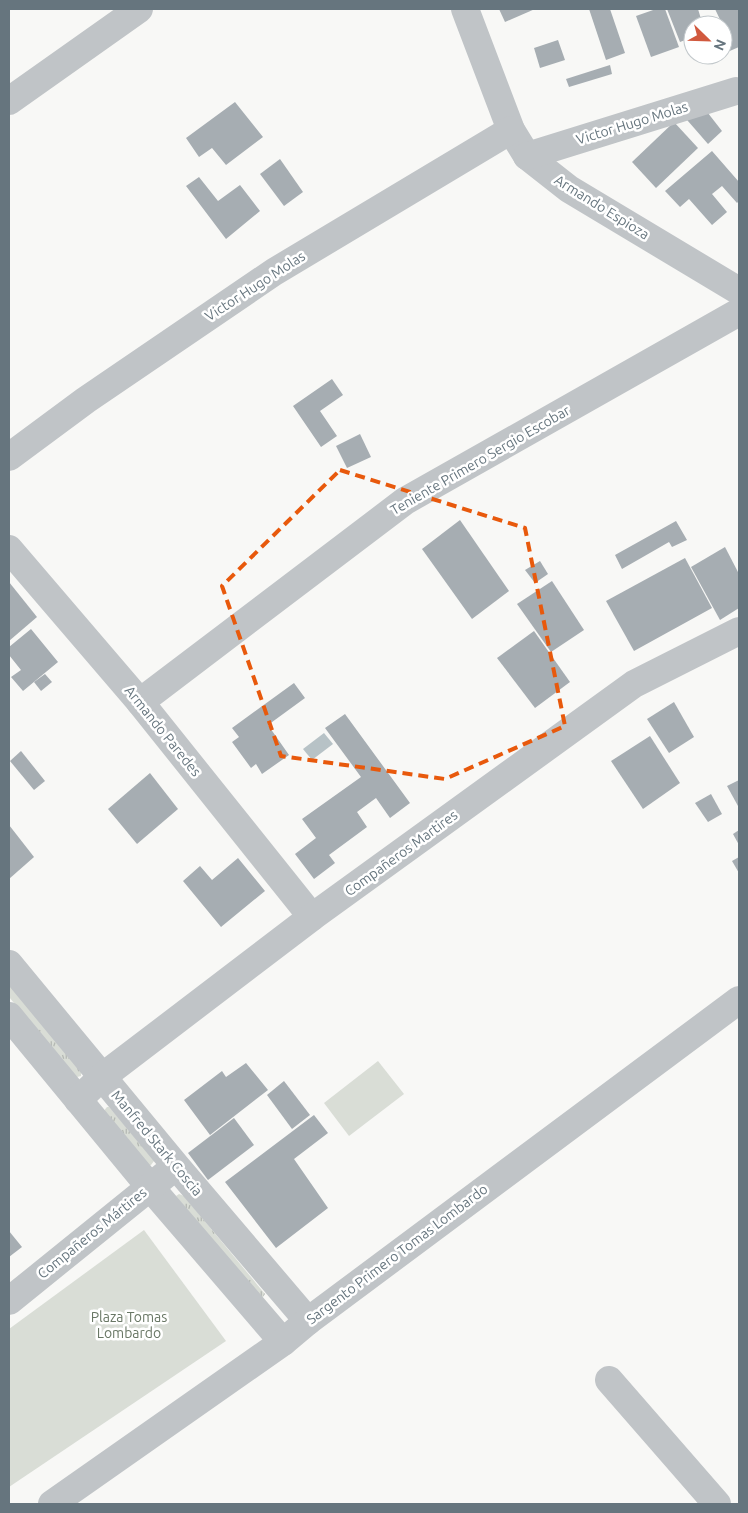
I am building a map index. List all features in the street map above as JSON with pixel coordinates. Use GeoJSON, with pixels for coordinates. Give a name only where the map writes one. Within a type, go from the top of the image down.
{"type":"FeatureCollection","features":[{"type":"Feature","properties":{"kind":"street"},"geometry":{"type":"LineString","coordinates":[[11,93],[139,9]]}},
{"type":"Feature","properties":{"kind":"street","name":"Armando Espioza"},"geometry":{"type":"LineString","coordinates":[[465,9],[511,130],[527,156],[569,189],[739,291]]}},
{"type":"Feature","properties":{"kind":"street","name":"Victor Hugo Molas"},"geometry":{"type":"LineString","coordinates":[[527,156],[736,91]]}},
{"type":"Feature","properties":{"kind":"street","name":"Victor Hugo Molas"},"geometry":{"type":"LineString","coordinates":[[9,457],[86,400],[274,272],[511,130]]}},
{"type":"Feature","properties":{"kind":"street","name":"Teniente Primero Sergio Escobar"},"geometry":{"type":"LineString","coordinates":[[140,702],[406,501],[739,312]]}},
{"type":"Feature","properties":{"kind":"street","name":"Armando Paredes"},"geometry":{"type":"LineString","coordinates":[[9,549],[140,702],[312,917]]}},
{"type":"Feature","properties":{"kind":"street","name":"Compañeros Martires"},"geometry":{"type":"LineString","coordinates":[[78,1100],[102,1077],[312,917],[634,684],[739,631]]}},
{"type":"Feature","properties":{"kind":"street","name":"Manfred Stark Coscia"},"geometry":{"type":"LineString","coordinates":[[9,964],[176,1166],[308,1321]]}},
{"type":"Feature","properties":{"kind":"street","name":"Sargento Primero Tomas Lombardo"},"geometry":{"type":"LineString","coordinates":[[52,1504],[283,1342],[308,1321],[739,1000]]}},
{"type":"Feature","properties":{"kind":"street"},"geometry":{"type":"LineString","coordinates":[[9,1016],[150,1187],[283,1342]]}},
{"type":"Feature","properties":{"kind":"street","name":"Compañeros Mártires"},"geometry":{"type":"LineString","coordinates":[[9,1301],[176,1166]]}},
{"type":"Feature","properties":{"kind":"street"},"geometry":{"type":"LineString","coordinates":[[609,1380],[717,1504]]}},
{"type":"Feature","properties":{"kind":"highlighted area"},"geometry":{"type":"Polygon","coordinates":[[[340,470],[525,528],[565,726],[445,779],[281,756],[222,586],[340,470]]]}},
{"type":"Feature","properties":{"kind":"green space"},"geometry":{"type":"Polygon","coordinates":[[[9,984],[81,1072],[81,1076],[75,1076],[9,997],[9,984]]]}},
{"type":"Feature","properties":{"kind":"green space"},"geometry":{"type":"Polygon","coordinates":[[[378,1061],[404,1094],[349,1136],[324,1103],[378,1061]]]}},
{"type":"Feature","properties":{"kind":"green space"},"geometry":{"type":"Polygon","coordinates":[[[107,1107],[154,1158],[151,1165],[148,1166],[103,1112],[107,1107]]]}},
{"type":"Feature","properties":{"kind":"green space"},"geometry":{"type":"Polygon","coordinates":[[[179,1194],[184,1196],[265,1294],[261,1300],[176,1196],[179,1194]]]}},
{"type":"Feature","properties":{"kind":"green space","name":"Plaza Tomas Lombardo"},"geometry":{"type":"Polygon","coordinates":[[[144,1230],[226,1341],[9,1487],[9,1329],[144,1230]]]}},
{"type":"Feature","properties":{"kind":"shaded area"},"geometry":{"type":"Polygon","coordinates":[[[324,733],[333,744],[312,760],[303,749],[324,733]]]}},
{"type":"Feature","properties":{"kind":"building"},"geometry":{"type":"Polygon","coordinates":[[[499,9],[535,9],[505,22],[499,9]]]}},
{"type":"Feature","properties":{"kind":"building"},"geometry":{"type":"Polygon","coordinates":[[[589,9],[610,9],[625,53],[606,60],[589,9]]]}},
{"type":"Feature","properties":{"kind":"building"},"geometry":{"type":"Polygon","coordinates":[[[656,9],[665,9],[679,47],[651,57],[636,16],[656,9]]]}},
{"type":"Feature","properties":{"kind":"building"},"geometry":{"type":"Polygon","coordinates":[[[667,9],[698,9],[700,15],[683,15],[683,41],[680,42],[667,9]]]}},
{"type":"Feature","properties":{"kind":"building"},"geometry":{"type":"Polygon","coordinates":[[[715,9],[739,9],[739,47],[733,50],[733,15],[718,15],[715,9]]]}},
{"type":"Feature","properties":{"kind":"building"},"geometry":{"type":"Polygon","coordinates":[[[558,40],[565,60],[540,68],[534,48],[558,40]]]}},
{"type":"Feature","properties":{"kind":"building"},"geometry":{"type":"Polygon","coordinates":[[[610,65],[612,74],[569,87],[566,79],[610,65]]]}},
{"type":"Feature","properties":{"kind":"building"},"geometry":{"type":"Polygon","coordinates":[[[235,102],[263,137],[226,165],[212,148],[199,157],[186,138],[235,102]]]}},
{"type":"Feature","properties":{"kind":"building"},"geometry":{"type":"Polygon","coordinates":[[[704,108],[722,131],[708,144],[681,113],[704,108]]]}},
{"type":"Feature","properties":{"kind":"building"},"geometry":{"type":"Polygon","coordinates":[[[674,122],[698,148],[656,188],[632,162],[674,122]]]}},
{"type":"Feature","properties":{"kind":"building"},"geometry":{"type":"Polygon","coordinates":[[[712,151],[739,182],[739,201],[737,203],[722,186],[712,194],[727,212],[712,225],[689,199],[680,207],[665,191],[712,151]]]}},
{"type":"Feature","properties":{"kind":"building"},"geometry":{"type":"Polygon","coordinates":[[[280,159],[303,192],[284,206],[260,174],[280,159]]]}},
{"type":"Feature","properties":{"kind":"building"},"geometry":{"type":"Polygon","coordinates":[[[199,177],[218,201],[240,185],[260,211],[226,239],[186,186],[199,177]]]}},
{"type":"Feature","properties":{"kind":"building"},"geometry":{"type":"Polygon","coordinates":[[[332,379],[343,395],[320,411],[337,436],[321,447],[293,406],[332,379]]]}},
{"type":"Feature","properties":{"kind":"building"},"geometry":{"type":"Polygon","coordinates":[[[360,434],[371,457],[347,468],[336,446],[360,434]]]}},
{"type":"Feature","properties":{"kind":"building"},"geometry":{"type":"Polygon","coordinates":[[[460,520],[509,591],[472,619],[422,549],[460,520]]]}},
{"type":"Feature","properties":{"kind":"building"},"geometry":{"type":"Polygon","coordinates":[[[676,521],[687,540],[672,547],[669,542],[622,569],[615,555],[676,521]]]}},
{"type":"Feature","properties":{"kind":"building"},"geometry":{"type":"Polygon","coordinates":[[[725,547],[739,574],[739,608],[720,620],[691,567],[725,547]]]}},
{"type":"Feature","properties":{"kind":"building"},"geometry":{"type":"Polygon","coordinates":[[[685,558],[712,608],[634,651],[606,601],[685,558]]]}},
{"type":"Feature","properties":{"kind":"building"},"geometry":{"type":"Polygon","coordinates":[[[540,561],[548,574],[535,583],[525,570],[540,561]]]}},
{"type":"Feature","properties":{"kind":"building"},"geometry":{"type":"Polygon","coordinates":[[[552,581],[584,630],[551,652],[517,604],[552,581]]]}},
{"type":"Feature","properties":{"kind":"building"},"geometry":{"type":"Polygon","coordinates":[[[9,582],[37,617],[9,641],[9,582]]]}},
{"type":"Feature","properties":{"kind":"building"},"geometry":{"type":"Polygon","coordinates":[[[31,629],[58,662],[23,691],[11,677],[21,670],[9,655],[9,647],[31,629]]]}},
{"type":"Feature","properties":{"kind":"building"},"geometry":{"type":"Polygon","coordinates":[[[534,631],[570,682],[535,708],[497,658],[534,631]]]}},
{"type":"Feature","properties":{"kind":"building"},"geometry":{"type":"Polygon","coordinates":[[[45,674],[52,682],[41,691],[34,682],[45,674]]]}},
{"type":"Feature","properties":{"kind":"building"},"geometry":{"type":"Polygon","coordinates":[[[294,683],[305,698],[268,725],[289,755],[262,774],[256,764],[251,768],[232,742],[239,737],[232,728],[294,683]]]}},
{"type":"Feature","properties":{"kind":"building"},"geometry":{"type":"Polygon","coordinates":[[[674,702],[694,737],[669,753],[647,719],[674,702]]]}},
{"type":"Feature","properties":{"kind":"building"},"geometry":{"type":"Polygon","coordinates":[[[345,714],[410,803],[390,818],[376,798],[357,812],[367,827],[329,855],[335,863],[314,879],[295,854],[316,838],[302,819],[361,777],[325,728],[345,714]]]}},
{"type":"Feature","properties":{"kind":"building"},"geometry":{"type":"Polygon","coordinates":[[[650,736],[680,783],[643,809],[611,761],[650,736]]]}},
{"type":"Feature","properties":{"kind":"building"},"geometry":{"type":"Polygon","coordinates":[[[21,751],[45,781],[34,790],[10,761],[21,751]]]}},
{"type":"Feature","properties":{"kind":"building"},"geometry":{"type":"Polygon","coordinates":[[[150,773],[178,809],[137,844],[108,809],[150,773]]]}},
{"type":"Feature","properties":{"kind":"building"},"geometry":{"type":"Polygon","coordinates":[[[739,780],[739,805],[738,806],[727,786],[739,780]]]}},
{"type":"Feature","properties":{"kind":"building"},"geometry":{"type":"Polygon","coordinates":[[[711,794],[722,814],[708,822],[695,803],[711,794]]]}},
{"type":"Feature","properties":{"kind":"building"},"geometry":{"type":"Polygon","coordinates":[[[9,825],[34,857],[9,879],[9,825]]]}},
{"type":"Feature","properties":{"kind":"building"},"geometry":{"type":"Polygon","coordinates":[[[739,830],[739,845],[733,834],[739,830]]]}},
{"type":"Feature","properties":{"kind":"building"},"geometry":{"type":"Polygon","coordinates":[[[739,857],[739,873],[732,861],[739,857]]]}},
{"type":"Feature","properties":{"kind":"building"},"geometry":{"type":"Polygon","coordinates":[[[238,858],[265,891],[221,927],[183,881],[200,866],[212,880],[238,858]]]}},
{"type":"Feature","properties":{"kind":"building"},"geometry":{"type":"Polygon","coordinates":[[[246,1063],[268,1090],[210,1135],[184,1100],[222,1071],[226,1077],[246,1063]]]}},
{"type":"Feature","properties":{"kind":"building"},"geometry":{"type":"Polygon","coordinates":[[[284,1081],[310,1115],[292,1129],[267,1095],[284,1081]]]}},
{"type":"Feature","properties":{"kind":"building"},"geometry":{"type":"Polygon","coordinates":[[[314,1115],[328,1133],[294,1159],[328,1208],[276,1248],[225,1182],[314,1115]]]}},
{"type":"Feature","properties":{"kind":"building"},"geometry":{"type":"Polygon","coordinates":[[[234,1118],[254,1145],[208,1180],[188,1153],[234,1118]]]}},
{"type":"Feature","properties":{"kind":"building"},"geometry":{"type":"Polygon","coordinates":[[[9,1231],[22,1247],[9,1257],[9,1231]]]}}]}
